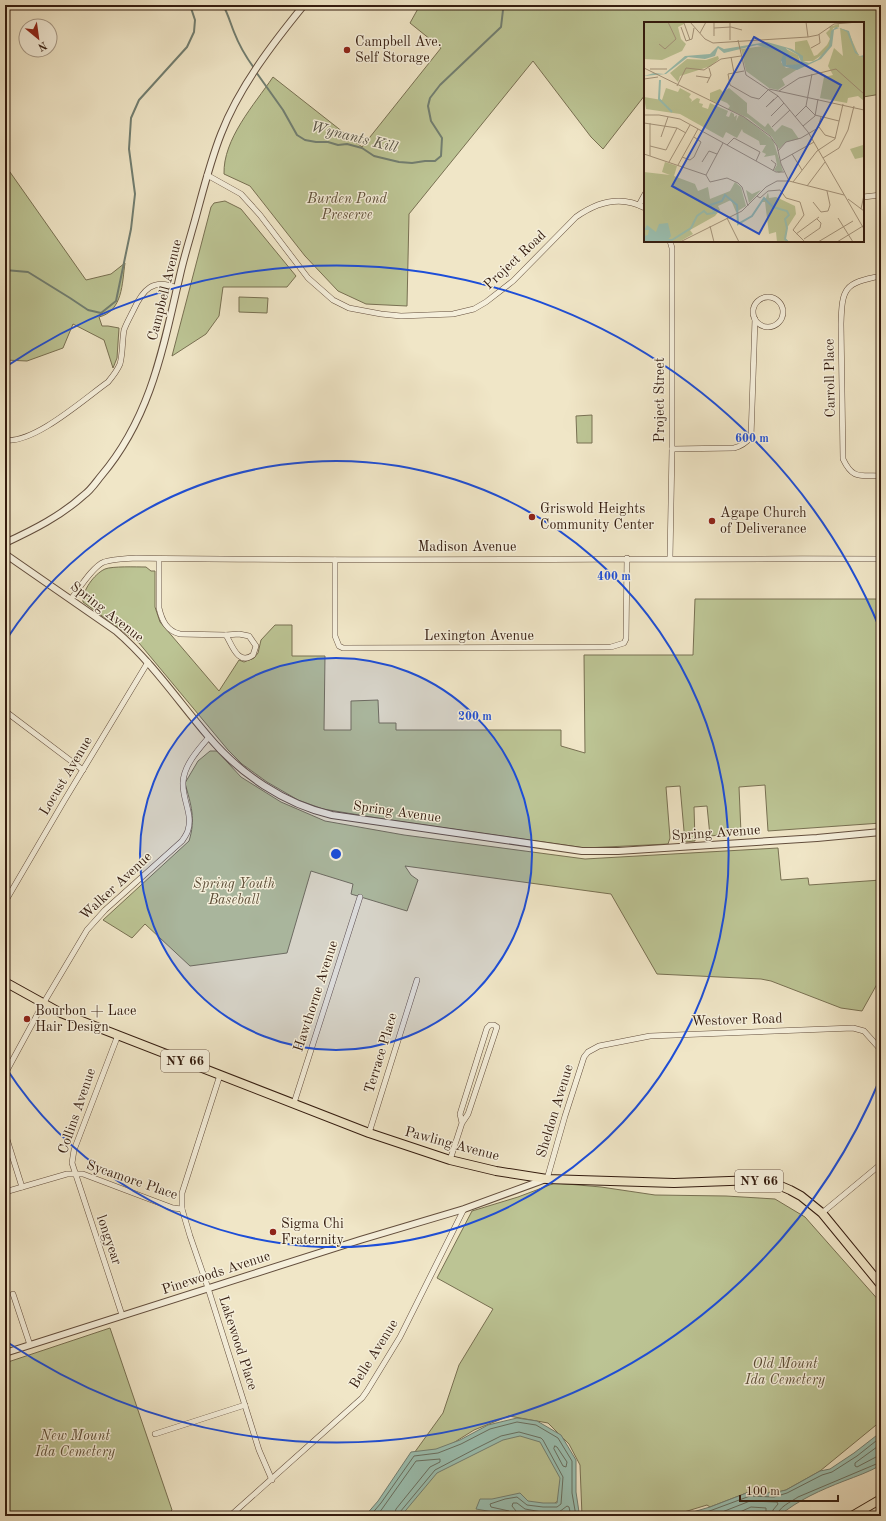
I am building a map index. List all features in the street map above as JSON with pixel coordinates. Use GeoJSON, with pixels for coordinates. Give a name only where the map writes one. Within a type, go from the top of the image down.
{"type":"FeatureCollection","features":[{"type":"Feature","properties":{"kind":"main road","name":"Pawling Avenue"},"geometry":{"type":"LineString","coordinates":[[5,982],[61,1013],[369,1133],[450,1160],[496,1171],[547,1179],[674,1183],[757,1180],[776,1184],[801,1196],[822,1213],[881,1285]]}},
{"type":"Feature","properties":{"kind":"main road"},"geometry":{"type":"LineString","coordinates":[[852,1516],[881,1499]]}},
{"type":"Feature","properties":{"kind":"street","name":"Campbell Avenue"},"geometry":{"type":"LineString","coordinates":[[5,543],[58,515],[85,494],[128,440],[147,400],[160,360],[177,288],[207,175],[222,132],[233,108],[248,83],[275,42],[304,5]]}},
{"type":"Feature","properties":{"kind":"street","name":"Project Road"},"geometry":{"type":"LineString","coordinates":[[207,175],[240,194],[260,215],[308,278],[333,300],[361,311],[391,315],[453,314],[474,308],[486,302],[513,281],[576,217],[587,209],[598,204],[614,200],[639,205],[644,208]]}},
{"type":"Feature","properties":{"kind":"street"},"geometry":{"type":"LineString","coordinates":[[864,197],[881,194]]}},
{"type":"Feature","properties":{"kind":"street"},"geometry":{"type":"LineString","coordinates":[[639,205],[644,196]]}},
{"type":"Feature","properties":{"kind":"street","name":"Project Street"},"geometry":{"type":"LineString","coordinates":[[670,242],[672,248],[673,299],[670,558]]}},
{"type":"Feature","properties":{"kind":"street","name":"Carroll Place"},"geometry":{"type":"LineString","coordinates":[[881,276],[856,282],[847,289],[842,304],[840,324],[843,459],[851,473],[856,475],[881,476]]}},
{"type":"Feature","properties":{"kind":"street"},"geometry":{"type":"LineString","coordinates":[[5,440],[12,441],[40,431],[108,382],[120,364],[125,329],[138,299],[146,289],[156,284],[168,284],[177,288]]}},
{"type":"Feature","properties":{"kind":"street"},"geometry":{"type":"LineString","coordinates":[[672,449],[734,448],[741,446],[751,437],[755,319],[753,315],[755,305],[762,298],[766,297],[776,299],[782,307],[782,317],[776,325],[772,327],[762,326],[755,319]]}},
{"type":"Feature","properties":{"kind":"street","name":"Spring Avenue"},"geometry":{"type":"LineString","coordinates":[[5,554],[116,631],[133,646],[148,662],[209,737],[240,769],[260,783],[303,806],[317,811],[339,816],[582,851],[634,850],[881,832]]}},
{"type":"Feature","properties":{"kind":"street","name":"Lexington Avenue"},"geometry":{"type":"LineString","coordinates":[[336,560],[335,636],[339,646],[343,648],[356,649],[612,647],[620,645],[624,643],[627,632],[627,558]]}},
{"type":"Feature","properties":{"kind":"street","name":"Madison Avenue"},"geometry":{"type":"LineString","coordinates":[[71,599],[96,567],[103,563],[123,559],[881,559]]}},
{"type":"Feature","properties":{"kind":"street"},"geometry":{"type":"LineString","coordinates":[[159,559],[159,608],[160,614],[166,626],[174,632],[180,634],[239,634],[249,636],[256,646],[255,652],[247,658],[241,658],[235,651],[226,635]]}},
{"type":"Feature","properties":{"kind":"street","name":"Locust Avenue"},"geometry":{"type":"LineString","coordinates":[[5,902],[148,662]]}},
{"type":"Feature","properties":{"kind":"street"},"geometry":{"type":"LineString","coordinates":[[5,711],[83,770]]}},
{"type":"Feature","properties":{"kind":"street","name":"Walker Avenue"},"geometry":{"type":"LineString","coordinates":[[5,1074],[43,1004],[87,930],[105,910],[182,841],[188,830],[190,813],[184,799],[183,783],[185,773],[193,756],[209,737]]}},
{"type":"Feature","properties":{"kind":"street","name":"Hawthorne Avenue"},"geometry":{"type":"LineString","coordinates":[[294,1103],[360,897]]}},
{"type":"Feature","properties":{"kind":"street","name":"Terrace Place"},"geometry":{"type":"LineString","coordinates":[[369,1133],[416,980]]}},
{"type":"Feature","properties":{"kind":"street"},"geometry":{"type":"LineString","coordinates":[[450,1160],[462,1123],[468,1114],[497,1027],[494,1024],[487,1028],[460,1114],[462,1123]]}},
{"type":"Feature","properties":{"kind":"street","name":"Westover Road"},"geometry":{"type":"LineString","coordinates":[[588,1052],[599,1046],[650,1036],[853,1028],[864,1031],[881,1050]]}},
{"type":"Feature","properties":{"kind":"street","name":"Collins Avenue"},"geometry":{"type":"LineString","coordinates":[[5,1192],[74,1173],[72,1163],[74,1150],[118,1034]]}},
{"type":"Feature","properties":{"kind":"street","name":"Sheldon Avenue"},"geometry":{"type":"LineString","coordinates":[[547,1179],[584,1057],[588,1052]]}},
{"type":"Feature","properties":{"kind":"street","name":"Lakewood Place"},"geometry":{"type":"LineString","coordinates":[[220,1075],[182,1194],[182,1209],[259,1450],[272,1480]]}},
{"type":"Feature","properties":{"kind":"street"},"geometry":{"type":"LineString","coordinates":[[5,1133],[22,1187]]}},
{"type":"Feature","properties":{"kind":"street"},"geometry":{"type":"LineString","coordinates":[[822,1213],[881,1164]]}},
{"type":"Feature","properties":{"kind":"street","name":"Sycamore Place"},"geometry":{"type":"LineString","coordinates":[[74,1173],[83,1174],[173,1208],[182,1209]]}},
{"type":"Feature","properties":{"kind":"street","name":"longyear"},"geometry":{"type":"LineString","coordinates":[[74,1173],[122,1315]]}},
{"type":"Feature","properties":{"kind":"street","name":"Pinewoods Avenue"},"geometry":{"type":"LineString","coordinates":[[5,1353],[360,1240],[464,1209],[547,1179]]}},
{"type":"Feature","properties":{"kind":"street","name":"Belle Avenue"},"geometry":{"type":"LineString","coordinates":[[230,1516],[362,1398],[400,1337],[464,1209]]}},
{"type":"Feature","properties":{"kind":"street"},"geometry":{"type":"LineString","coordinates":[[13,1294],[30,1345]]}},
{"type":"Feature","properties":{"kind":"street"},"geometry":{"type":"LineString","coordinates":[[154,1434],[245,1405]]}},
{"type":"Feature","properties":{"kind":"green space","name":"Burden Pond Preserve"},"geometry":{"type":"Polygon","coordinates":[[[420,5],[881,5],[881,94],[864,97],[864,22],[644,22],[644,96],[603,149],[591,137],[533,61],[409,214],[407,306],[366,304],[338,291],[305,256],[250,186],[224,174],[225,161],[234,135],[273,77],[362,147],[441,48],[410,23],[420,5]]]}},
{"type":"Feature","properties":{"kind":"green space"},"geometry":{"type":"Polygon","coordinates":[[[5,165],[86,280],[111,274],[125,263],[122,287],[117,303],[107,314],[99,317],[102,326],[119,328],[117,358],[113,368],[104,340],[73,324],[63,348],[27,361],[5,360],[5,165]]]}},
{"type":"Feature","properties":{"kind":"green space"},"geometry":{"type":"Polygon","coordinates":[[[225,201],[241,209],[296,276],[287,287],[223,287],[219,316],[206,334],[172,356],[211,207],[214,203],[225,201]]]}},
{"type":"Feature","properties":{"kind":"green space"},"geometry":{"type":"Polygon","coordinates":[[[239,297],[268,298],[267,313],[239,312],[239,297]]]}},
{"type":"Feature","properties":{"kind":"green space"},"geometry":{"type":"Polygon","coordinates":[[[592,415],[592,443],[577,443],[576,416],[592,415]]]}},
{"type":"Feature","properties":{"kind":"green space"},"geometry":{"type":"Polygon","coordinates":[[[119,567],[146,567],[151,571],[155,571],[155,607],[160,622],[219,691],[239,660],[244,662],[254,658],[258,653],[261,640],[275,625],[292,625],[292,656],[325,656],[324,730],[351,730],[351,701],[378,700],[379,723],[396,723],[396,730],[561,730],[561,746],[585,753],[584,655],[693,655],[695,599],[881,599],[881,823],[768,831],[765,785],[739,787],[741,833],[710,836],[707,806],[694,807],[695,841],[685,842],[680,786],[666,787],[670,838],[668,844],[585,848],[323,809],[298,800],[267,782],[242,764],[228,750],[139,643],[83,602],[84,593],[93,579],[101,571],[108,568],[119,567]]]}},
{"type":"Feature","properties":{"kind":"green space","name":"Spring Youth Baseball"},"geometry":{"type":"Polygon","coordinates":[[[210,751],[217,751],[241,777],[281,802],[325,821],[404,835],[585,859],[778,848],[781,880],[808,878],[809,885],[881,880],[881,977],[862,1011],[841,1008],[771,981],[761,979],[657,974],[611,894],[405,866],[411,875],[418,880],[407,911],[351,894],[353,884],[311,871],[287,953],[190,966],[145,924],[132,938],[103,920],[189,841],[192,826],[192,812],[185,783],[198,761],[210,751]]]}},
{"type":"Feature","properties":{"kind":"green space","name":"Old Mount Ida Cemetery"},"geometry":{"type":"Polygon","coordinates":[[[555,1183],[601,1187],[655,1195],[726,1196],[775,1199],[805,1217],[881,1303],[881,1421],[820,1471],[786,1490],[752,1499],[749,1492],[710,1507],[707,1505],[671,1516],[582,1516],[580,1465],[569,1444],[548,1423],[509,1416],[474,1430],[434,1455],[391,1485],[443,1413],[459,1365],[493,1309],[437,1278],[472,1211],[518,1197],[555,1183]]]}},
{"type":"Feature","properties":{"kind":"green space","name":"New Mount Ida Cemetery"},"geometry":{"type":"Polygon","coordinates":[[[110,1328],[172,1510],[166,1516],[5,1516],[5,1363],[110,1328]]]}},
{"type":"Feature","properties":{"kind":"green space"},"geometry":{"type":"Polygon","coordinates":[[[522,1435],[542,1442],[561,1476],[559,1500],[538,1516],[403,1516],[399,1499],[423,1475],[499,1438],[522,1435]]]}},
{"type":"Feature","properties":{"kind":"water"},"geometry":{"type":"Polygon","coordinates":[[[517,1418],[537,1421],[561,1435],[576,1460],[576,1492],[581,1516],[516,1516],[476,1509],[480,1499],[492,1499],[520,1493],[528,1501],[557,1503],[560,1478],[540,1442],[520,1436],[503,1440],[437,1473],[401,1516],[365,1516],[378,1501],[411,1452],[436,1449],[460,1440],[488,1425],[517,1418]]]}},
{"type":"Feature","properties":{"kind":"water"},"geometry":{"type":"Polygon","coordinates":[[[881,1432],[881,1465],[810,1496],[786,1510],[779,1516],[679,1516],[710,1507],[749,1492],[773,1493],[786,1490],[820,1471],[830,1469],[881,1432]]]}},
{"type":"Feature","properties":{"kind":"waterway","name":"Wynants Kill"},"geometry":{"type":"LineString","coordinates":[[5,270],[28,272],[88,310],[101,313],[116,301],[131,229],[135,194],[129,149],[131,118],[139,100],[187,47],[194,32],[195,20],[190,5]]}},
{"type":"Feature","properties":{"kind":"waterway","name":"Wynants Kill"},"geometry":{"type":"LineString","coordinates":[[223,5],[238,42],[254,68]]}},
{"type":"Feature","properties":{"kind":"waterway","name":"Wynants Kill"},"geometry":{"type":"LineString","coordinates":[[256,72],[283,110],[297,135],[305,140],[328,142],[338,145],[347,144],[362,148],[374,156],[399,162],[412,163],[435,161],[441,156],[442,138],[431,121],[428,106],[430,98],[440,85],[501,27],[503,10],[500,5]]}},
{"type":"Feature","properties":{"kind":"place","name":"Campbell Ave. Self Storage"},"geometry":{"type":"Point","coordinates":[347,50]}},
{"type":"Feature","properties":{"kind":"place","name":"Griswold Heights Community Center"},"geometry":{"type":"Point","coordinates":[532,517]}},
{"type":"Feature","properties":{"kind":"place","name":"Agape Church of Deliverance"},"geometry":{"type":"Point","coordinates":[712,521]}},
{"type":"Feature","properties":{"kind":"place","name":"Bourbon + Lace Hair Design"},"geometry":{"type":"Point","coordinates":[27,1019]}},
{"type":"Feature","properties":{"kind":"place","name":"Sigma Chi Fraternity"},"geometry":{"type":"Point","coordinates":[273,1232]}}]}
